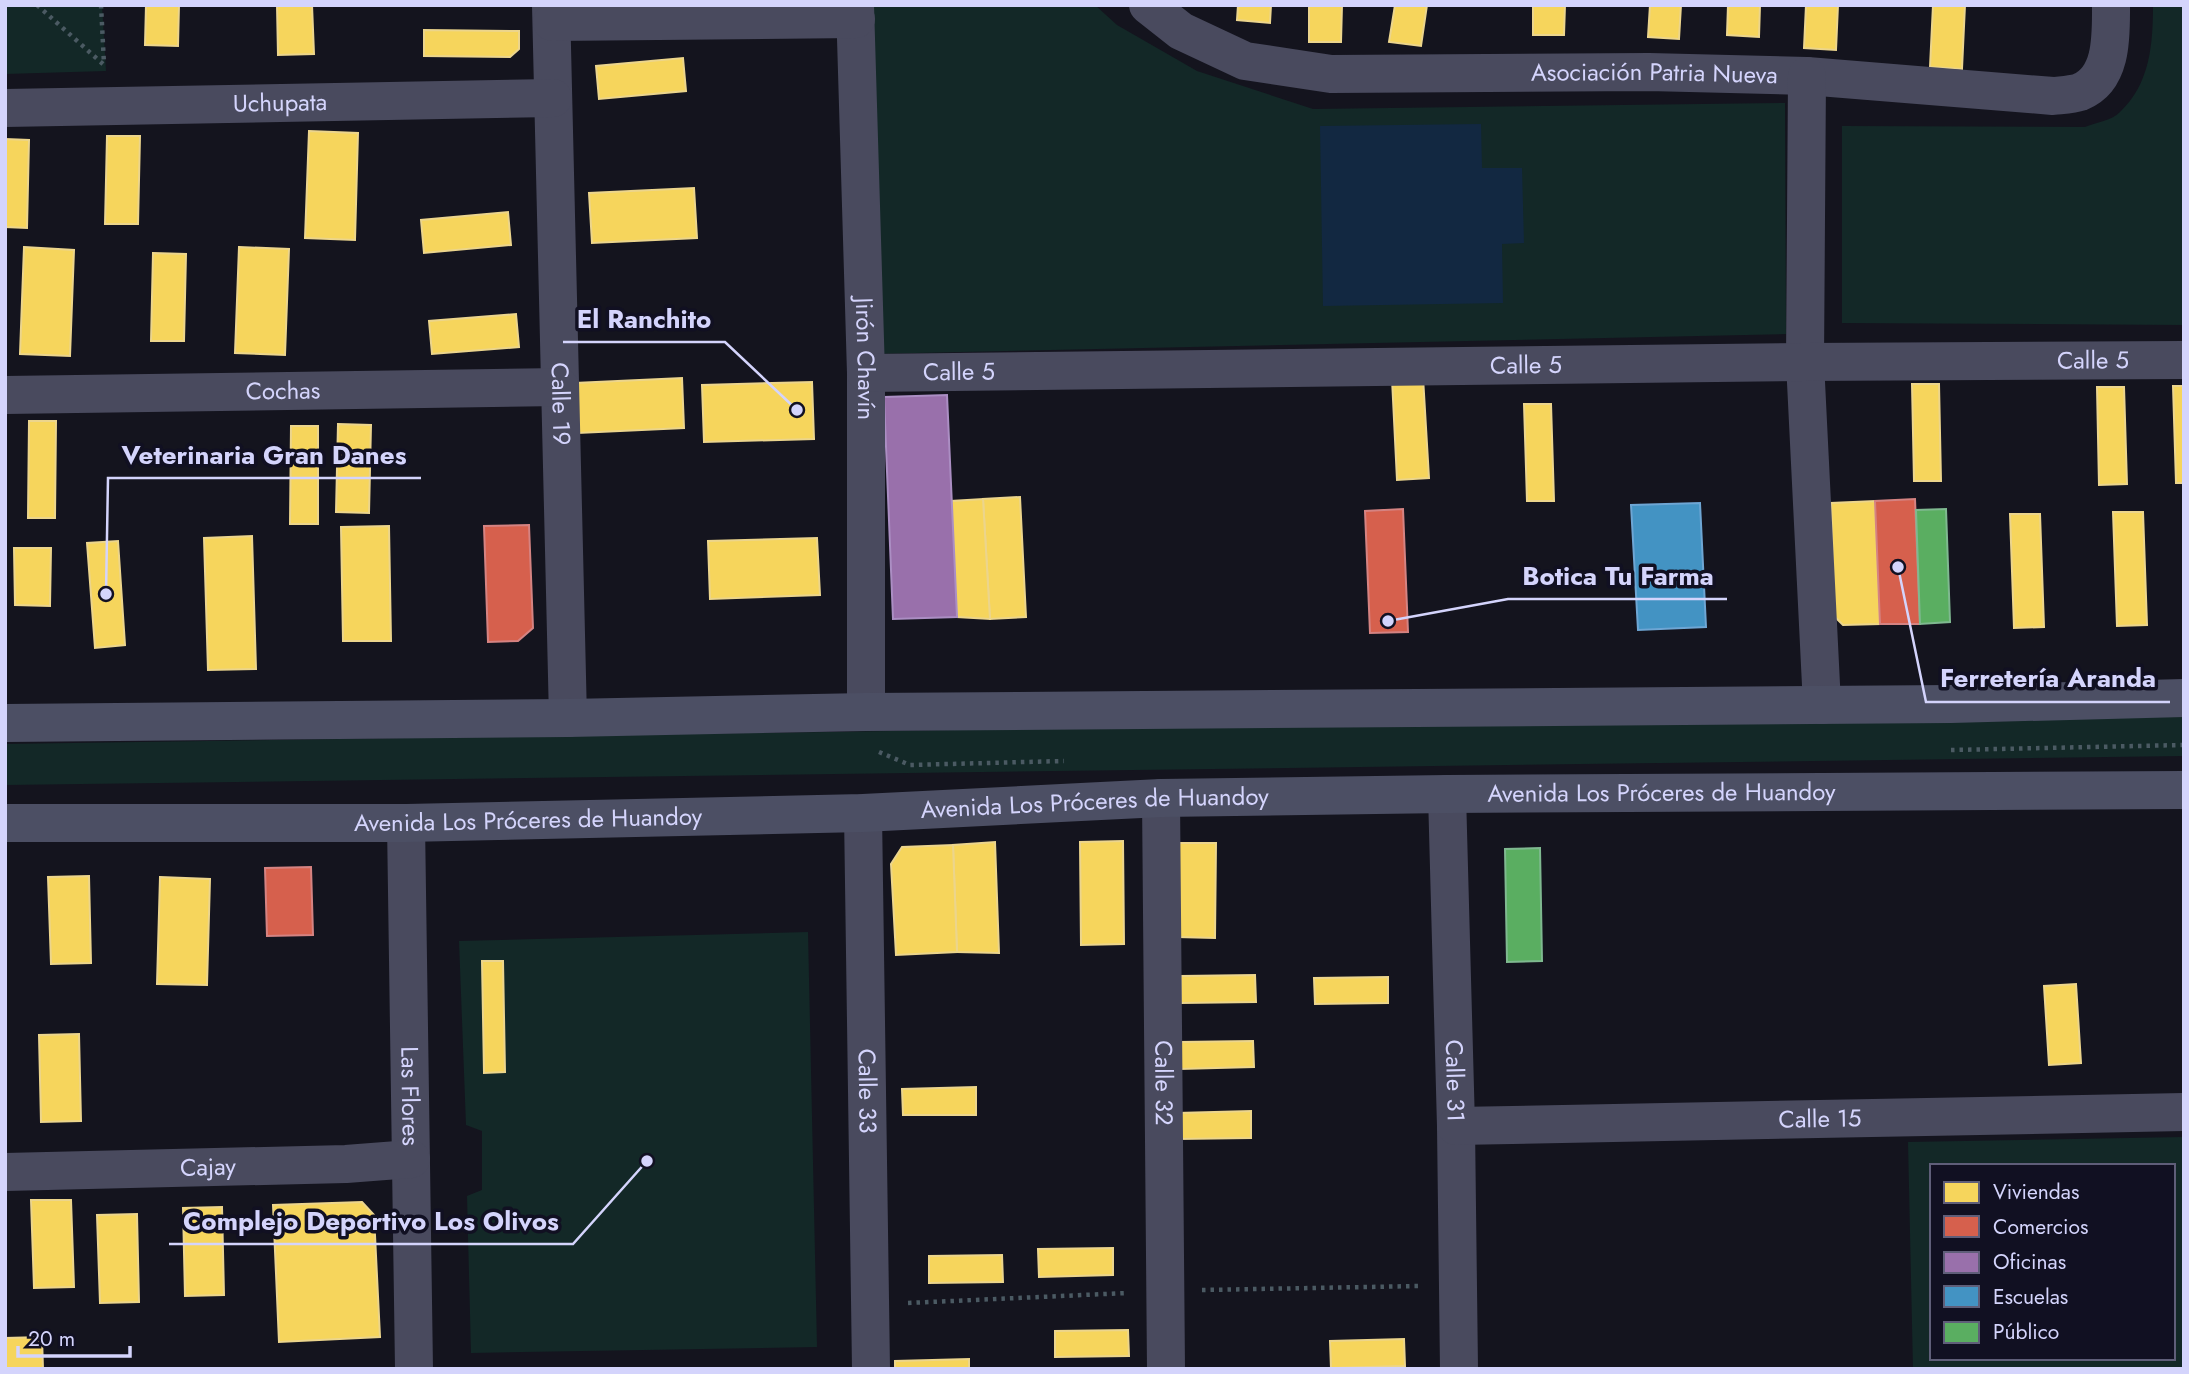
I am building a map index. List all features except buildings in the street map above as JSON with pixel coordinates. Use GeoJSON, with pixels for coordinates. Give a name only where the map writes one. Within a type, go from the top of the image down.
{"type":"FeatureCollection","features":[{"type":"Feature","properties":{"kind":"main road"},"geometry":{"type":"LineString","coordinates":[[5,723],[568,718],[866,712],[1822,705],[2184,698]]}},
{"type":"Feature","properties":{"kind":"main road","name":"Avenida Los Próceres de Huandoy"},"geometry":{"type":"LineString","coordinates":[[5,824],[406,823],[863,813],[1161,798],[2184,790]]}},
{"type":"Feature","properties":{"kind":"street","name":"Asociación Patria Nueva"},"geometry":{"type":"LineString","coordinates":[[1148,5],[1181,31],[1245,61],[1331,74],[1649,72],[1807,76],[2053,96],[2081,91],[2098,78],[2107,64],[2111,5]]}},
{"type":"Feature","properties":{"kind":"street"},"geometry":{"type":"LineString","coordinates":[[551,14],[856,12]]}},
{"type":"Feature","properties":{"kind":"street","name":"Jirón Chavín"},"geometry":{"type":"LineString","coordinates":[[856,12],[866,373],[866,712]]}},
{"type":"Feature","properties":{"kind":"street","name":"Calle 19"},"geometry":{"type":"LineString","coordinates":[[551,14],[568,718]]}},
{"type":"Feature","properties":{"kind":"street"},"geometry":{"type":"LineString","coordinates":[[1807,76],[1805,362],[1822,705]]}},
{"type":"Feature","properties":{"kind":"street","name":"Uchupata"},"geometry":{"type":"LineString","coordinates":[[5,107],[553,98]]}},
{"type":"Feature","properties":{"kind":"street","name":"Calle 5"},"geometry":{"type":"LineString","coordinates":[[866,373],[2184,360]]}},
{"type":"Feature","properties":{"kind":"street","name":"Cochas"},"geometry":{"type":"LineString","coordinates":[[5,395],[560,387]]}},
{"type":"Feature","properties":{"kind":"street","name":"Calle 31"},"geometry":{"type":"LineString","coordinates":[[1447,794],[1459,1369]]}},
{"type":"Feature","properties":{"kind":"street","name":"Calle 32"},"geometry":{"type":"LineString","coordinates":[[1161,798],[1166,1369]]}},
{"type":"Feature","properties":{"kind":"street","name":"Calle 33"},"geometry":{"type":"LineString","coordinates":[[863,813],[871,1369]]}},
{"type":"Feature","properties":{"kind":"street","name":"Las Flores"},"geometry":{"type":"LineString","coordinates":[[406,823],[414,1369]]}},
{"type":"Feature","properties":{"kind":"street","name":"Calle 15"},"geometry":{"type":"LineString","coordinates":[[1456,1126],[2184,1112]]}},
{"type":"Feature","properties":{"kind":"street","name":"Cajay"},"geometry":{"type":"LineString","coordinates":[[5,1172],[346,1164],[411,1159]]}},
{"type":"Feature","properties":{"kind":"path"},"geometry":{"type":"LineString","coordinates":[[37,5],[104,65],[100,5]]}},
{"type":"Feature","properties":{"kind":"path"},"geometry":{"type":"LineString","coordinates":[[1938,750],[2184,745]]}},
{"type":"Feature","properties":{"kind":"path"},"geometry":{"type":"LineString","coordinates":[[873,749],[910,765],[1072,761]]}},
{"type":"Feature","properties":{"kind":"green space"},"geometry":{"type":"Polygon","coordinates":[[[5,5],[102,5],[106,71],[5,74],[5,5]]]}},
{"type":"Feature","properties":{"kind":"green space"},"geometry":{"type":"Polygon","coordinates":[[[866,5],[1095,5],[1117,25],[1197,71],[1313,109],[1785,103],[1786,334],[870,354],[866,5]]]}},
{"type":"Feature","properties":{"kind":"green space"},"geometry":{"type":"Polygon","coordinates":[[[2153,5],[2184,5],[2184,325],[1842,323],[1842,126],[2085,127],[2108,119],[2117,115],[2130,101],[2144,76],[2152,34],[2153,5]]]}},
{"type":"Feature","properties":{"kind":"green space"},"geometry":{"type":"Polygon","coordinates":[[[2184,712],[2184,756],[5,785],[5,744],[2184,712]]]}},
{"type":"Feature","properties":{"kind":"green space"},"geometry":{"type":"Polygon","coordinates":[[[808,932],[817,1347],[471,1353],[467,1196],[482,1190],[482,1131],[466,1125],[459,941],[808,932]]]}},
{"type":"Feature","properties":{"kind":"green space"},"geometry":{"type":"Polygon","coordinates":[[[2184,1137],[2184,1369],[1913,1369],[1908,1142],[2184,1137]]]}},
{"type":"Feature","properties":{"kind":"water"},"geometry":{"type":"Polygon","coordinates":[[[1481,124],[1482,168],[1522,168],[1524,243],[1502,244],[1503,303],[1323,306],[1320,126],[1481,124]]]}},
{"type":"Feature","properties":{"kind":"place","name":"El Ranchito"},"geometry":{"type":"Point","coordinates":[797,410]}},
{"type":"Feature","properties":{"kind":"place","name":"Ferretería Aranda"},"geometry":{"type":"Point","coordinates":[1898,567]}},
{"type":"Feature","properties":{"kind":"place","name":"Veterinaria Gran Danes"},"geometry":{"type":"Point","coordinates":[106,594]}},
{"type":"Feature","properties":{"kind":"place","name":"Botica Tu Farma"},"geometry":{"type":"Point","coordinates":[1388,621]}},
{"type":"Feature","properties":{"kind":"place","name":"Complejo Deportivo Los Olivos"},"geometry":{"type":"Point","coordinates":[647,1161]}}]}
